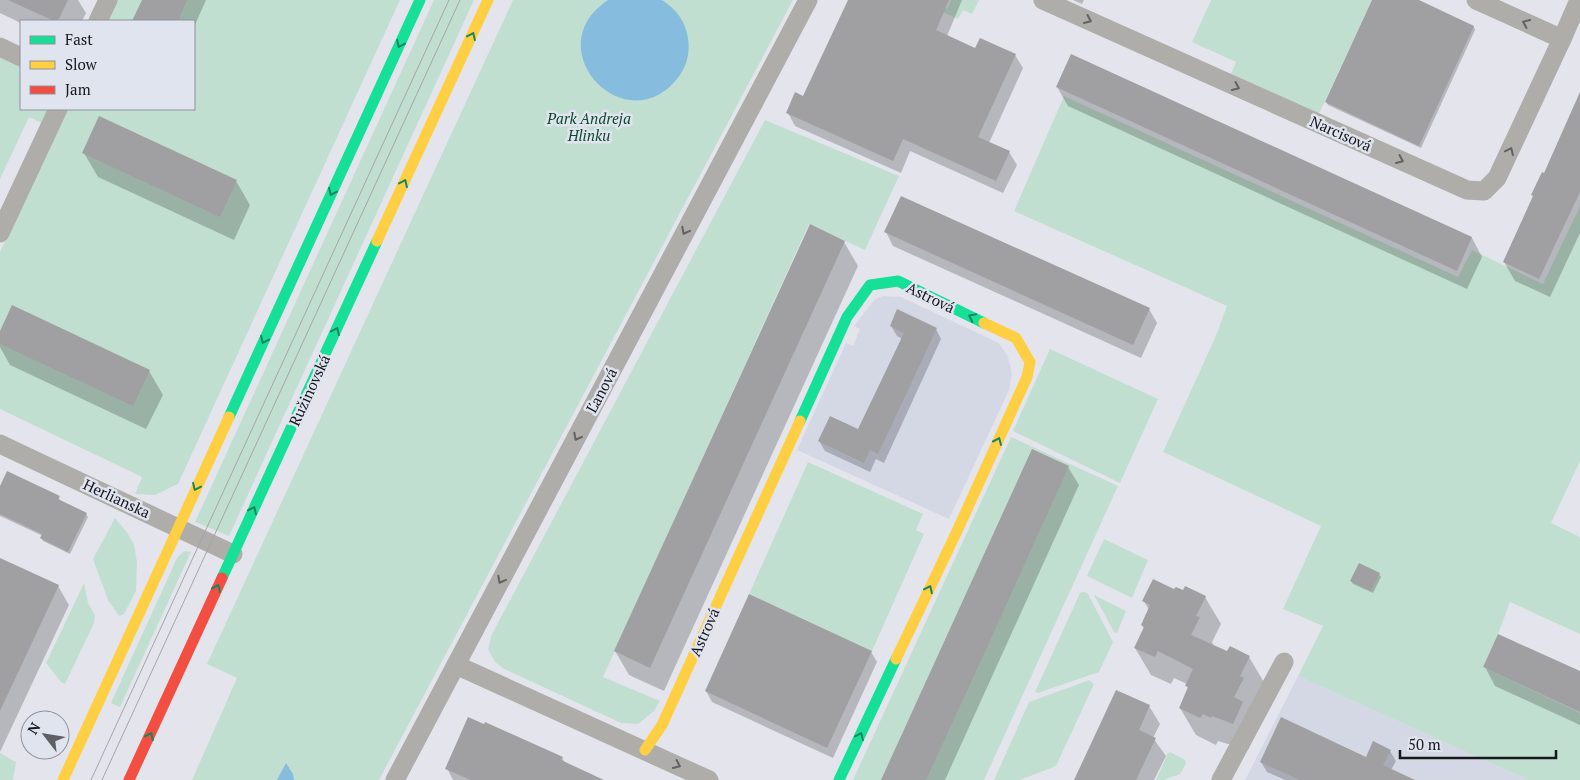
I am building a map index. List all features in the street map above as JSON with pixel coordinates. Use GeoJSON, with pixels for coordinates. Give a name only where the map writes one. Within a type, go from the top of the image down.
{"type":"FeatureCollection","features":[{"type":"Feature","properties":{"kind":"street"},"geometry":{"type":"LineString","coordinates":[[98,20],[108,0]]}},
{"type":"Feature","properties":{"kind":"street"},"geometry":{"type":"LineString","coordinates":[[63,780],[420,0]]}},
{"type":"Feature","properties":{"kind":"street","name":"Ružinovská"},"geometry":{"type":"LineString","coordinates":[[129,780],[488,0]]}},
{"type":"Feature","properties":{"kind":"street","name":"Ľanová"},"geometry":{"type":"LineString","coordinates":[[395,780],[808,0]]}},
{"type":"Feature","properties":{"kind":"street","name":"Narcisová"},"geometry":{"type":"LineString","coordinates":[[1043,0],[1467,190],[1484,191],[1498,178],[1579,0]]}},
{"type":"Feature","properties":{"kind":"street"},"geometry":{"type":"LineString","coordinates":[[1476,0],[1562,39]]}},
{"type":"Feature","properties":{"kind":"street"},"geometry":{"type":"LineString","coordinates":[[0,48],[20,57]]}},
{"type":"Feature","properties":{"kind":"street"},"geometry":{"type":"LineString","coordinates":[[0,233],[58,110]]}},
{"type":"Feature","properties":{"kind":"street","name":"Astrová"},"geometry":{"type":"LineString","coordinates":[[645,750],[662,725],[847,317],[870,285],[898,281],[1016,338],[1030,362],[1027,377],[958,529],[840,780]]}},
{"type":"Feature","properties":{"kind":"street","name":"Herlianska"},"geometry":{"type":"LineString","coordinates":[[0,444],[233,554]]}},
{"type":"Feature","properties":{"kind":"street"},"geometry":{"type":"LineString","coordinates":[[1221,780],[1284,662]]}},
{"type":"Feature","properties":{"kind":"street"},"geometry":{"type":"LineString","coordinates":[[456,665],[709,780]]}},
{"type":"Feature","properties":{"kind":"shaded area"},"geometry":{"type":"Polygon","coordinates":[[[883,296],[901,297],[999,343],[1008,357],[1012,374],[1009,390],[949,519],[797,450],[846,343],[853,346],[860,329],[854,326],[875,299],[883,296]]]}},
{"type":"Feature","properties":{"kind":"shaded area"},"geometry":{"type":"Polygon","coordinates":[[[1298,676],[1528,780],[1245,780],[1298,676]]]}},
{"type":"Feature","properties":{"kind":"green space"},"geometry":{"type":"Polygon","coordinates":[[[102,0],[400,0],[178,484],[155,495],[135,494],[142,477],[0,409],[0,252],[65,110],[195,110],[195,20],[105,20],[102,0]]]}},
{"type":"Feature","properties":{"kind":"green space"},"geometry":{"type":"Polygon","coordinates":[[[434,0],[474,0],[229,536],[195,522],[434,0]]]}},
{"type":"Feature","properties":{"kind":"green space","name":"Park Andreja Hlinku"},"geometry":{"type":"Polygon","coordinates":[[[513,0],[793,0],[379,780],[192,780],[237,678],[207,664],[513,0]]]}},
{"type":"Feature","properties":{"kind":"green space"},"geometry":{"type":"Polygon","coordinates":[[[916,0],[927,0],[947,9],[951,0],[979,0],[972,14],[963,10],[958,19],[916,0]]]}},
{"type":"Feature","properties":{"kind":"green space"},"geometry":{"type":"Polygon","coordinates":[[[1211,0],[1372,0],[1317,118],[1229,79],[1236,62],[1192,42],[1211,0]]]}},
{"type":"Feature","properties":{"kind":"green space"},"geometry":{"type":"Polygon","coordinates":[[[0,53],[20,63],[20,110],[50,110],[43,124],[29,117],[0,179],[0,53]]]}},
{"type":"Feature","properties":{"kind":"green space"},"geometry":{"type":"Polygon","coordinates":[[[1064,96],[1458,277],[1472,250],[1543,284],[1580,206],[1580,461],[1551,523],[1580,537],[1580,634],[1510,602],[1483,667],[1580,713],[1580,780],[1528,780],[1298,676],[1323,626],[1283,609],[1321,526],[1163,452],[1215,338],[1227,306],[1014,211],[1064,96]]]}},
{"type":"Feature","properties":{"kind":"green space"},"geometry":{"type":"Polygon","coordinates":[[[765,120],[899,176],[865,250],[809,224],[603,677],[660,701],[654,711],[638,724],[621,723],[504,669],[495,662],[488,649],[492,634],[765,120]]]}},
{"type":"Feature","properties":{"kind":"green space"},"geometry":{"type":"Polygon","coordinates":[[[1050,349],[1158,399],[1120,483],[1013,431],[1050,349]]]}},
{"type":"Feature","properties":{"kind":"green space"},"geometry":{"type":"Polygon","coordinates":[[[1011,437],[1118,486],[984,780],[853,780],[1011,437]]]}},
{"type":"Feature","properties":{"kind":"green space"},"geometry":{"type":"Polygon","coordinates":[[[808,462],[923,514],[916,530],[924,534],[872,651],[749,594],[808,462]]]}},
{"type":"Feature","properties":{"kind":"green space"},"geometry":{"type":"Polygon","coordinates":[[[115,518],[134,544],[137,563],[136,591],[124,614],[119,616],[108,600],[93,559],[115,518]]]}},
{"type":"Feature","properties":{"kind":"green space"},"geometry":{"type":"Polygon","coordinates":[[[1104,539],[1148,560],[1132,598],[1087,576],[1104,539]]]}},
{"type":"Feature","properties":{"kind":"green space"},"geometry":{"type":"Polygon","coordinates":[[[186,551],[191,552],[120,707],[111,703],[177,558],[186,551]]]}},
{"type":"Feature","properties":{"kind":"green space"},"geometry":{"type":"Polygon","coordinates":[[[84,583],[88,603],[95,615],[94,623],[65,684],[61,682],[46,663],[84,583]]]}},
{"type":"Feature","properties":{"kind":"green space"},"geometry":{"type":"Polygon","coordinates":[[[1080,593],[1088,594],[1113,642],[1099,672],[1038,693],[1035,692],[1080,593]]]}},
{"type":"Feature","properties":{"kind":"green space"},"geometry":{"type":"Polygon","coordinates":[[[1094,595],[1126,611],[1117,633],[1114,632],[1094,595]]]}},
{"type":"Feature","properties":{"kind":"green space"},"geometry":{"type":"Polygon","coordinates":[[[1089,680],[1094,684],[1056,766],[1020,780],[994,780],[1029,702],[1089,680]]]}},
{"type":"Feature","properties":{"kind":"green space"},"geometry":{"type":"Polygon","coordinates":[[[1170,752],[1185,760],[1186,764],[1180,774],[1164,780],[1156,780],[1168,753],[1170,752]]]}},
{"type":"Feature","properties":{"kind":"green space"},"geometry":{"type":"Polygon","coordinates":[[[0,753],[16,762],[13,780],[0,780],[0,753]]]}},
{"type":"Feature","properties":{"kind":"water"},"geometry":{"type":"Polygon","coordinates":[[[608,0],[661,0],[677,13],[682,21],[688,39],[688,58],[680,75],[659,94],[637,101],[615,96],[597,83],[585,64],[581,43],[588,20],[608,0]]]}},
{"type":"Feature","properties":{"kind":"water"},"geometry":{"type":"Polygon","coordinates":[[[286,763],[293,774],[294,780],[277,780],[286,763]]]}},
{"type":"Feature","properties":{"kind":"building"},"geometry":{"type":"Polygon","coordinates":[[[8,0],[68,0],[58,20],[52,20],[8,0]]]}},
{"type":"Feature","properties":{"kind":"building"},"geometry":{"type":"Polygon","coordinates":[[[142,0],[187,0],[178,20],[132,20],[142,0]]]}},
{"type":"Feature","properties":{"kind":"building"},"geometry":{"type":"Polygon","coordinates":[[[848,0],[949,0],[936,30],[975,48],[980,38],[1016,54],[978,137],[1010,151],[996,181],[903,139],[893,161],[786,113],[795,92],[803,96],[848,0]]]}},
{"type":"Feature","properties":{"kind":"building"},"geometry":{"type":"Polygon","coordinates":[[[1372,0],[1419,0],[1474,26],[1419,146],[1325,102],[1372,0]]]}},
{"type":"Feature","properties":{"kind":"building"},"geometry":{"type":"Polygon","coordinates":[[[1071,54],[1472,237],[1457,271],[1056,87],[1071,54]]]}},
{"type":"Feature","properties":{"kind":"building"},"geometry":{"type":"Polygon","coordinates":[[[1580,92],[1580,192],[1539,279],[1503,262],[1533,196],[1531,195],[1542,172],[1544,173],[1580,92]]]}},
{"type":"Feature","properties":{"kind":"building"},"geometry":{"type":"Polygon","coordinates":[[[99,116],[237,180],[220,217],[82,153],[99,116]]]}},
{"type":"Feature","properties":{"kind":"building"},"geometry":{"type":"Polygon","coordinates":[[[901,196],[1150,308],[1133,345],[884,232],[901,196]]]}},
{"type":"Feature","properties":{"kind":"building"},"geometry":{"type":"Polygon","coordinates":[[[810,224],[845,241],[650,668],[614,651],[810,224]]]}},
{"type":"Feature","properties":{"kind":"building"},"geometry":{"type":"Polygon","coordinates":[[[12,305],[150,370],[133,406],[0,344],[0,331],[12,305]]]}},
{"type":"Feature","properties":{"kind":"building"},"geometry":{"type":"Polygon","coordinates":[[[897,309],[937,328],[878,454],[870,450],[864,463],[818,441],[830,416],[858,429],[904,333],[890,326],[897,309]]]}},
{"type":"Feature","properties":{"kind":"building"},"geometry":{"type":"Polygon","coordinates":[[[1032,449],[1069,466],[978,667],[926,780],[881,780],[1032,449]]]}},
{"type":"Feature","properties":{"kind":"building"},"geometry":{"type":"Polygon","coordinates":[[[7,471],[60,496],[58,499],[87,513],[68,552],[40,538],[42,534],[0,514],[0,486],[7,471]]]}},
{"type":"Feature","properties":{"kind":"building"},"geometry":{"type":"Polygon","coordinates":[[[0,558],[59,585],[0,711],[0,558]]]}},
{"type":"Feature","properties":{"kind":"building"},"geometry":{"type":"Polygon","coordinates":[[[1359,563],[1380,573],[1371,591],[1350,581],[1359,563]]]}},
{"type":"Feature","properties":{"kind":"building"},"geometry":{"type":"Polygon","coordinates":[[[1153,579],[1174,589],[1176,587],[1183,590],[1185,586],[1206,596],[1196,616],[1200,617],[1191,635],[1227,651],[1230,646],[1250,656],[1240,676],[1244,678],[1234,697],[1243,702],[1233,724],[1203,714],[1200,718],[1179,708],[1188,687],[1185,686],[1193,669],[1158,651],[1155,657],[1134,648],[1144,627],[1141,625],[1150,605],[1142,601],[1153,579]]]}},
{"type":"Feature","properties":{"kind":"building"},"geometry":{"type":"Polygon","coordinates":[[[749,594],[872,651],[827,748],[705,691],[749,594]]]}},
{"type":"Feature","properties":{"kind":"building"},"geometry":{"type":"Polygon","coordinates":[[[1498,634],[1580,671],[1580,712],[1483,667],[1498,634]]]}},
{"type":"Feature","properties":{"kind":"building"},"geometry":{"type":"Polygon","coordinates":[[[1116,690],[1150,705],[1139,730],[1156,738],[1136,780],[1074,780],[1116,690]]]}},
{"type":"Feature","properties":{"kind":"building"},"geometry":{"type":"Polygon","coordinates":[[[468,717],[484,724],[485,722],[563,757],[561,760],[604,780],[471,780],[445,769],[468,717]]]}},
{"type":"Feature","properties":{"kind":"building"},"geometry":{"type":"Polygon","coordinates":[[[1281,717],[1366,757],[1373,741],[1391,750],[1383,765],[1415,780],[1300,780],[1260,762],[1281,717]]]}},
{"type":"Feature","properties":{"kind":"tram line"},"geometry":{"type":"LineString","coordinates":[[91,780],[449,0]]}},
{"type":"Feature","properties":{"kind":"tram line"},"geometry":{"type":"LineString","coordinates":[[102,780],[460,0]]}},
{"type":"Feature","properties":{"kind":"traffic: fast"},"geometry":{"type":"LineString","coordinates":[[229,417],[420,0]]}},
{"type":"Feature","properties":{"kind":"traffic: fast"},"geometry":{"type":"LineString","coordinates":[[222,578],[377,241]]}},
{"type":"Feature","properties":{"kind":"traffic: fast"},"geometry":{"type":"LineString","coordinates":[[800,421],[847,317],[870,285],[898,281],[984,323]]}},
{"type":"Feature","properties":{"kind":"traffic: fast"},"geometry":{"type":"LineString","coordinates":[[839,780],[896,659]]}},
{"type":"Feature","properties":{"kind":"traffic: slow"},"geometry":{"type":"LineString","coordinates":[[377,241],[488,0]]}},
{"type":"Feature","properties":{"kind":"traffic: slow"},"geometry":{"type":"LineString","coordinates":[[896,659],[1027,377],[1030,362],[1016,338],[984,323]]}},
{"type":"Feature","properties":{"kind":"traffic: slow"},"geometry":{"type":"LineString","coordinates":[[63,780],[229,417]]}},
{"type":"Feature","properties":{"kind":"traffic: slow"},"geometry":{"type":"LineString","coordinates":[[645,750],[662,725],[800,421]]}},
{"type":"Feature","properties":{"kind":"traffic: jam"},"geometry":{"type":"LineString","coordinates":[[129,780],[222,578]]}}]}
